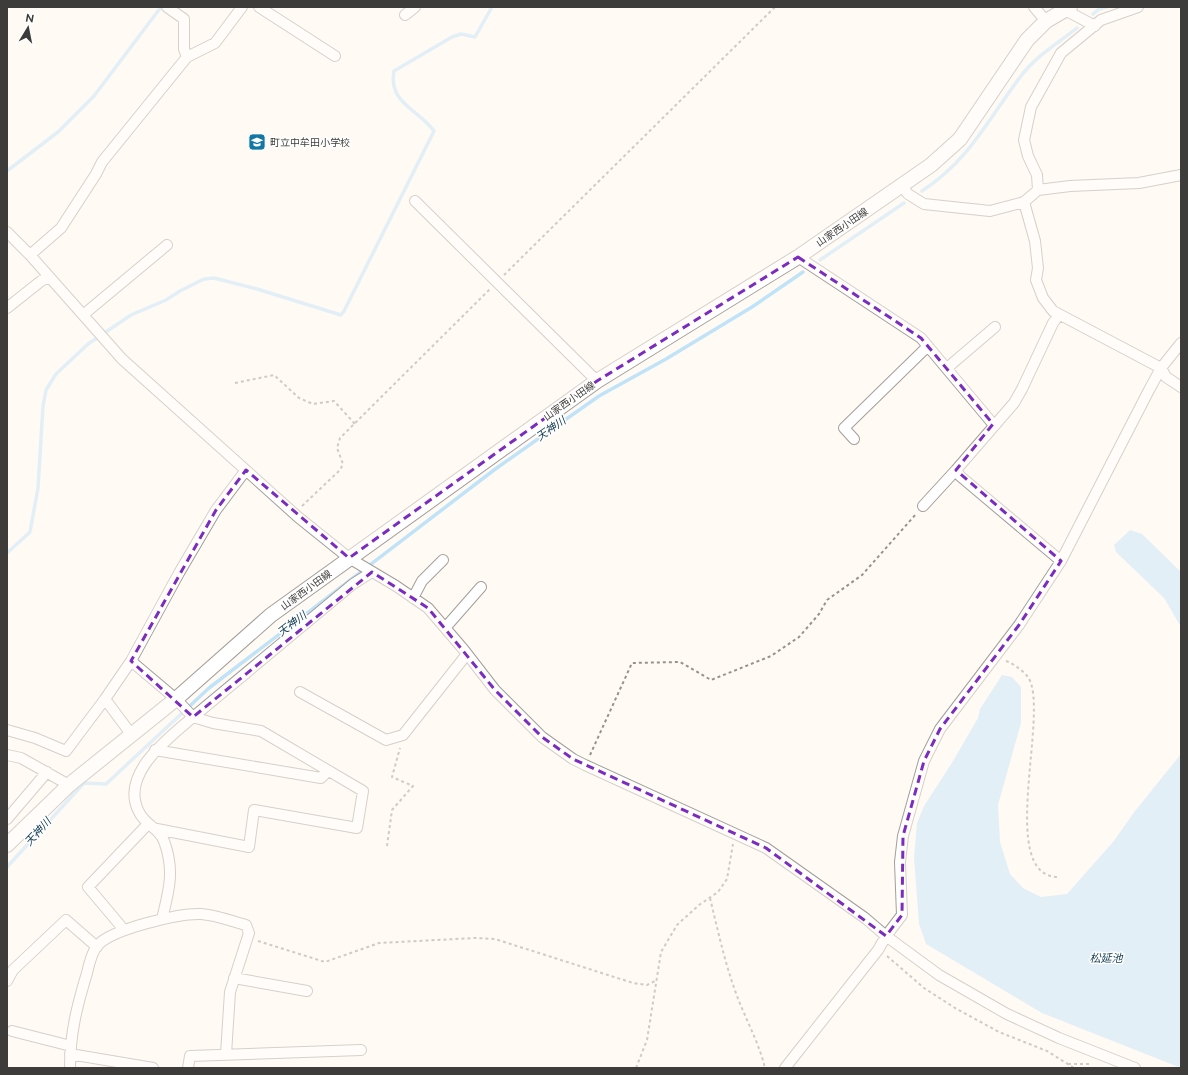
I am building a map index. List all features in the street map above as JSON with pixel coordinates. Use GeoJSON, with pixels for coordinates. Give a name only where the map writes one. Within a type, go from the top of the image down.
{"type":"FeatureCollection","features":[{"type":"Feature","properties":{"kind":"main road","name":"山家西小田線"},"geometry":{"type":"LineString","coordinates":[[7,845],[69,785],[176,699],[271,615],[597,381],[798,258],[931,165],[960,139],[1012,60],[1028,40],[1046,21],[1067,9]]}},
{"type":"Feature","properties":{"kind":"street"},"geometry":{"type":"LineString","coordinates":[[168,7],[184,19],[184,49],[187,57]]}},
{"type":"Feature","properties":{"kind":"street"},"geometry":{"type":"LineString","coordinates":[[30,255],[61,228],[96,174],[102,162],[187,57],[215,43],[242,7]]}},
{"type":"Feature","properties":{"kind":"street"},"geometry":{"type":"LineString","coordinates":[[259,7],[335,56]]}},
{"type":"Feature","properties":{"kind":"street"},"geometry":{"type":"LineString","coordinates":[[405,15],[415,7]]}},
{"type":"Feature","properties":{"kind":"street"},"geometry":{"type":"LineString","coordinates":[[1034,7],[1046,21]]}},
{"type":"Feature","properties":{"kind":"street"},"geometry":{"type":"LineString","coordinates":[[1038,190],[1037,175],[1028,156],[1024,140],[1031,107],[1061,53],[1101,20],[1138,7]]}},
{"type":"Feature","properties":{"kind":"street"},"geometry":{"type":"LineString","coordinates":[[1067,9],[1095,26]]}},
{"type":"Feature","properties":{"kind":"street"},"geometry":{"type":"LineString","coordinates":[[902,186],[908,194],[924,204],[990,211],[1024,202],[1038,190],[1070,186],[1139,184],[1181,175]]}},
{"type":"Feature","properties":{"kind":"street"},"geometry":{"type":"LineString","coordinates":[[415,201],[597,381]]}},
{"type":"Feature","properties":{"kind":"street"},"geometry":{"type":"LineString","coordinates":[[1024,202],[1035,241],[1038,268],[1036,280],[1043,298],[1059,315],[1161,368],[1166,377],[1181,388]]}},
{"type":"Feature","properties":{"kind":"street"},"geometry":{"type":"LineString","coordinates":[[7,232],[30,255],[122,359],[298,517],[349,558],[428,608],[446,628],[495,690],[542,737],[585,766],[766,848],[865,918],[886,936],[939,975],[1007,1014],[1059,1038],[1135,1068]]}},
{"type":"Feature","properties":{"kind":"street"},"geometry":{"type":"LineString","coordinates":[[83,314],[167,245]]}},
{"type":"Feature","properties":{"kind":"street"},"geometry":{"type":"LineString","coordinates":[[798,258],[921,338],[994,424]]}},
{"type":"Feature","properties":{"kind":"street"},"geometry":{"type":"LineString","coordinates":[[7,308],[41,281],[49,277]]}},
{"type":"Feature","properties":{"kind":"street"},"geometry":{"type":"LineString","coordinates":[[923,506],[1014,403],[1053,323],[1059,315]]}},
{"type":"Feature","properties":{"kind":"street"},"geometry":{"type":"LineString","coordinates":[[946,368],[995,327]]}},
{"type":"Feature","properties":{"kind":"street"},"geometry":{"type":"LineString","coordinates":[[785,1068],[878,950],[886,936],[902,915],[900,862],[903,836],[924,761],[940,729],[1019,625],[1061,561],[1161,368],[1181,343]]}},
{"type":"Feature","properties":{"kind":"street"},"geometry":{"type":"LineString","coordinates":[[854,439],[844,428],[928,346]]}},
{"type":"Feature","properties":{"kind":"street"},"geometry":{"type":"LineString","coordinates":[[7,730],[35,738],[66,751],[131,661],[179,573],[216,510],[246,470]]}},
{"type":"Feature","properties":{"kind":"street"},"geometry":{"type":"LineString","coordinates":[[956,470],[960,476],[1061,561]]}},
{"type":"Feature","properties":{"kind":"street"},"geometry":{"type":"LineString","coordinates":[[413,598],[422,581],[443,560]]}},
{"type":"Feature","properties":{"kind":"street"},"geometry":{"type":"LineString","coordinates":[[131,661],[176,699],[193,716],[213,723],[261,732],[363,790],[357,828],[254,810],[250,847],[157,829],[148,824],[138,812],[134,792],[142,767],[155,750],[193,716],[353,584],[372,572]]}},
{"type":"Feature","properties":{"kind":"street"},"geometry":{"type":"LineString","coordinates":[[446,628],[481,587]]}},
{"type":"Feature","properties":{"kind":"street"},"geometry":{"type":"LineString","coordinates":[[300,692],[386,740],[403,735],[467,654]]}},
{"type":"Feature","properties":{"kind":"street"},"geometry":{"type":"LineString","coordinates":[[105,699],[131,734]]}},
{"type":"Feature","properties":{"kind":"street"},"geometry":{"type":"LineString","coordinates":[[155,750],[321,778],[328,771]]}},
{"type":"Feature","properties":{"kind":"street"},"geometry":{"type":"LineString","coordinates":[[7,754],[21,758],[69,785]]}},
{"type":"Feature","properties":{"kind":"street"},"geometry":{"type":"LineString","coordinates":[[7,820],[47,772]]}},
{"type":"Feature","properties":{"kind":"street"},"geometry":{"type":"LineString","coordinates":[[123,930],[88,888],[148,824]]}},
{"type":"Feature","properties":{"kind":"street"},"geometry":{"type":"LineString","coordinates":[[157,829],[164,840],[172,870],[162,919]]}},
{"type":"Feature","properties":{"kind":"street"},"geometry":{"type":"LineString","coordinates":[[70,1068],[70,1050],[74,1014],[91,960],[98,944],[123,930],[162,919],[201,914],[246,925],[249,933],[230,992],[226,1054]]}},
{"type":"Feature","properties":{"kind":"street"},"geometry":{"type":"LineString","coordinates":[[7,981],[13,970],[66,920],[97,947]]}},
{"type":"Feature","properties":{"kind":"street"},"geometry":{"type":"LineString","coordinates":[[234,978],[307,991]]}},
{"type":"Feature","properties":{"kind":"street"},"geometry":{"type":"LineString","coordinates":[[12,1031],[70,1050],[153,1068]]}},
{"type":"Feature","properties":{"kind":"street"},"geometry":{"type":"LineString","coordinates":[[188,1068],[190,1056],[361,1050]]}},
{"type":"Feature","properties":{"kind":"path"},"geometry":{"type":"LineString","coordinates":[[298,517],[301,506],[340,470],[343,464],[337,448],[340,438],[775,7]]}},
{"type":"Feature","properties":{"kind":"path"},"geometry":{"type":"LineString","coordinates":[[235,383],[274,375],[299,398],[313,404],[334,401],[355,424]]}},
{"type":"Feature","properties":{"kind":"path"},"geometry":{"type":"LineString","coordinates":[[585,766],[632,663],[680,662],[712,680],[771,656],[798,637],[819,614],[827,600],[862,575],[923,506]]}},
{"type":"Feature","properties":{"kind":"path"},"geometry":{"type":"LineString","coordinates":[[995,656],[1015,665],[1028,678],[1034,702],[1026,818],[1030,846],[1036,866],[1050,877],[1059,877]]}},
{"type":"Feature","properties":{"kind":"path"},"geometry":{"type":"LineString","coordinates":[[387,846],[392,810],[413,786],[392,777],[403,735]]}},
{"type":"Feature","properties":{"kind":"path"},"geometry":{"type":"LineString","coordinates":[[636,1068],[647,1040],[661,952],[677,925],[718,892],[727,879],[735,834]]}},
{"type":"Feature","properties":{"kind":"path"},"geometry":{"type":"LineString","coordinates":[[710,898],[727,967],[737,997],[761,1053],[765,1068]]}},
{"type":"Feature","properties":{"kind":"path"},"geometry":{"type":"LineString","coordinates":[[247,938],[325,962],[379,943],[475,938],[495,939],[633,983],[647,985],[657,980]]}},
{"type":"Feature","properties":{"kind":"path"},"geometry":{"type":"LineString","coordinates":[[878,950],[924,988],[955,1008],[999,1032],[1047,1051],[1074,1068]]}},
{"type":"Feature","properties":{"kind":"highlighted area"},"geometry":{"type":"Polygon","coordinates":[[[798,257],[921,338],[993,424],[956,470],[1061,561],[1019,625],[940,729],[924,761],[903,836],[902,915],[886,936],[766,848],[573,759],[542,737],[495,690],[428,608],[372,572],[193,717],[131,661],[216,510],[246,470],[349,558],[597,381],[798,257]]]}},
{"type":"Feature","properties":{"kind":"water"},"geometry":{"type":"Polygon","coordinates":[[[1130,530],[1142,534],[1181,572],[1181,627],[1164,598],[1116,552],[1114,545],[1130,530]]]}},
{"type":"Feature","properties":{"kind":"water","name":"松延池"},"geometry":{"type":"Polygon","coordinates":[[[1002,675],[1012,677],[1021,687],[1021,723],[998,805],[1000,842],[1010,874],[1023,888],[1041,897],[1067,894],[1113,842],[1135,811],[1181,754],[1181,1068],[1042,1013],[926,944],[919,924],[914,858],[917,823],[924,806],[953,761],[978,718],[980,709],[1002,675]]]}},
{"type":"Feature","properties":{"kind":"waterway"},"geometry":{"type":"LineString","coordinates":[[7,171],[58,132],[94,96],[161,7]]}},
{"type":"Feature","properties":{"kind":"waterway"},"geometry":{"type":"LineString","coordinates":[[7,553],[30,532],[38,488],[43,406],[46,390],[56,374],[88,344],[131,315],[166,300],[204,279],[214,278],[257,289],[341,315],[434,131],[406,105],[395,91],[393,82],[394,71],[452,37],[461,34],[475,37],[492,7]]}},
{"type":"Feature","properties":{"kind":"waterway"},"geometry":{"type":"LineString","coordinates":[[1093,14],[1099,9],[1107,7]]}},
{"type":"Feature","properties":{"kind":"waterway"},"geometry":{"type":"LineString","coordinates":[[922,191],[939,179],[966,152],[1009,92],[1033,62],[1077,28]]}},
{"type":"Feature","properties":{"kind":"waterway"},"geometry":{"type":"LineString","coordinates":[[820,260],[904,203]]}},
{"type":"Feature","properties":{"kind":"waterway","name":"天神川"},"geometry":{"type":"LineString","coordinates":[[7,867],[84,783],[106,784],[209,688],[494,470],[599,396],[666,359],[752,307],[803,272]]}},
{"type":"Feature","properties":{"kind":"place","name":"町立中牟田小学校"},"geometry":{"type":"Point","coordinates":[257,142]}}]}
